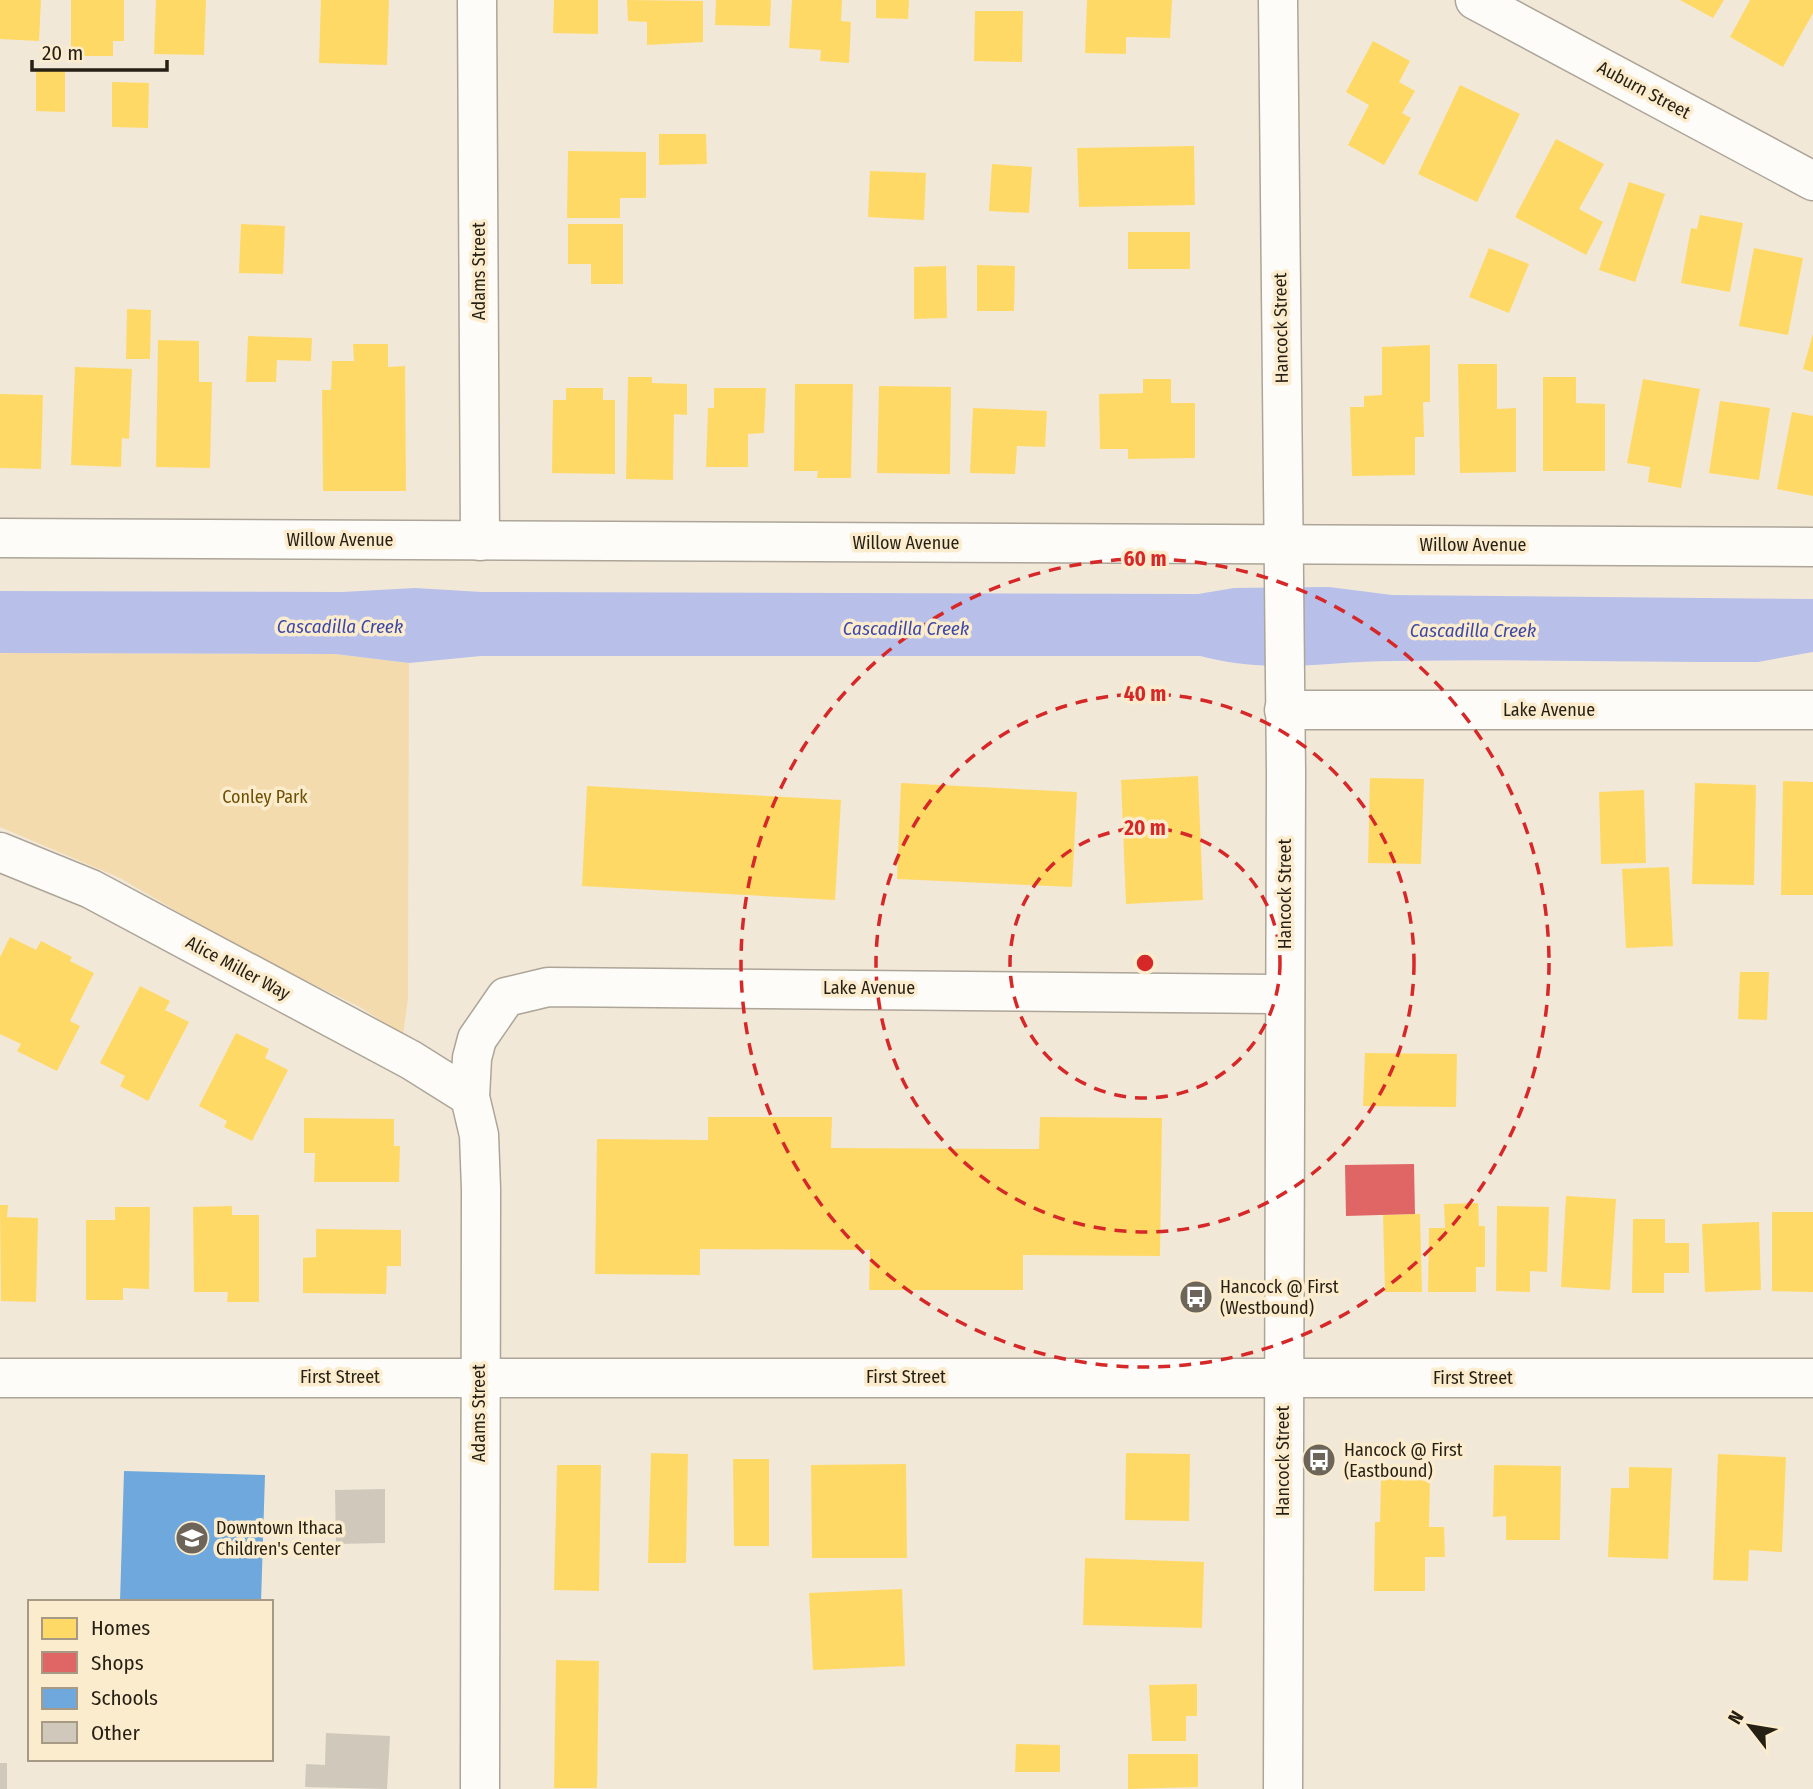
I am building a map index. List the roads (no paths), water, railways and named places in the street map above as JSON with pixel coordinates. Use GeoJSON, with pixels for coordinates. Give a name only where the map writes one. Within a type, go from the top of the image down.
{"type":"FeatureCollection","features":[{"type":"Feature","properties":{"kind":"street","name":"Adams Street"},"geometry":{"type":"LineString","coordinates":[[477,0],[480,541]]}},
{"type":"Feature","properties":{"kind":"street","name":"Hancock Street"},"geometry":{"type":"LineString","coordinates":[[1278,0],[1285,994],[1283,1789]]}},
{"type":"Feature","properties":{"kind":"street","name":"Auburn Street"},"geometry":{"type":"LineString","coordinates":[[1475,0],[1813,181]]}},
{"type":"Feature","properties":{"kind":"street","name":"Willow Avenue"},"geometry":{"type":"LineString","coordinates":[[0,538],[480,541],[1283,561],[1813,547]]}},
{"type":"Feature","properties":{"kind":"street","name":"Lake Avenue"},"geometry":{"type":"LineString","coordinates":[[1284,696],[1813,710]]}},
{"type":"Feature","properties":{"kind":"street","name":"Alice Miller Way"},"geometry":{"type":"LineString","coordinates":[[0,852],[91,889],[411,1060],[470,1097]]}},
{"type":"Feature","properties":{"kind":"street","name":"Lake Avenue"},"geometry":{"type":"LineString","coordinates":[[477,1039],[506,997],[548,987],[1285,994]]}},
{"type":"Feature","properties":{"kind":"street","name":"Adams Street"},"geometry":{"type":"LineString","coordinates":[[477,1039],[472,1058],[470,1097],[479,1135],[480,1162],[480,1789]]}},
{"type":"Feature","properties":{"kind":"street","name":"First Street"},"geometry":{"type":"LineString","coordinates":[[0,1378],[1813,1378]]}},
{"type":"Feature","properties":{"kind":"water","name":"Cascadilla Creek"},"geometry":{"type":"Polygon","coordinates":[[[1329,587],[1392,595],[1813,599],[1813,652],[1758,662],[1441,660],[1298,666],[1251,665],[1200,656],[481,656],[409,663],[335,654],[0,653],[0,591],[342,592],[415,588],[482,592],[1198,594],[1234,588],[1329,587]]]}},
{"type":"Feature","properties":{"kind":"place","name":"Hancock @ First (Westbound)"},"geometry":{"type":"Point","coordinates":[1196,1297]}},
{"type":"Feature","properties":{"kind":"place","name":"Hancock @ First (Eastbound)"},"geometry":{"type":"Point","coordinates":[1319,1460]}},
{"type":"Feature","properties":{"kind":"place","name":"Downtown Ithaca Children's Center"},"geometry":{"type":"Point","coordinates":[192,1538]}},
{"type":"Feature","properties":{"kind":"park label","name":"Conley Park"},"geometry":{"type":"Point","coordinates":[265,797]}}]}
